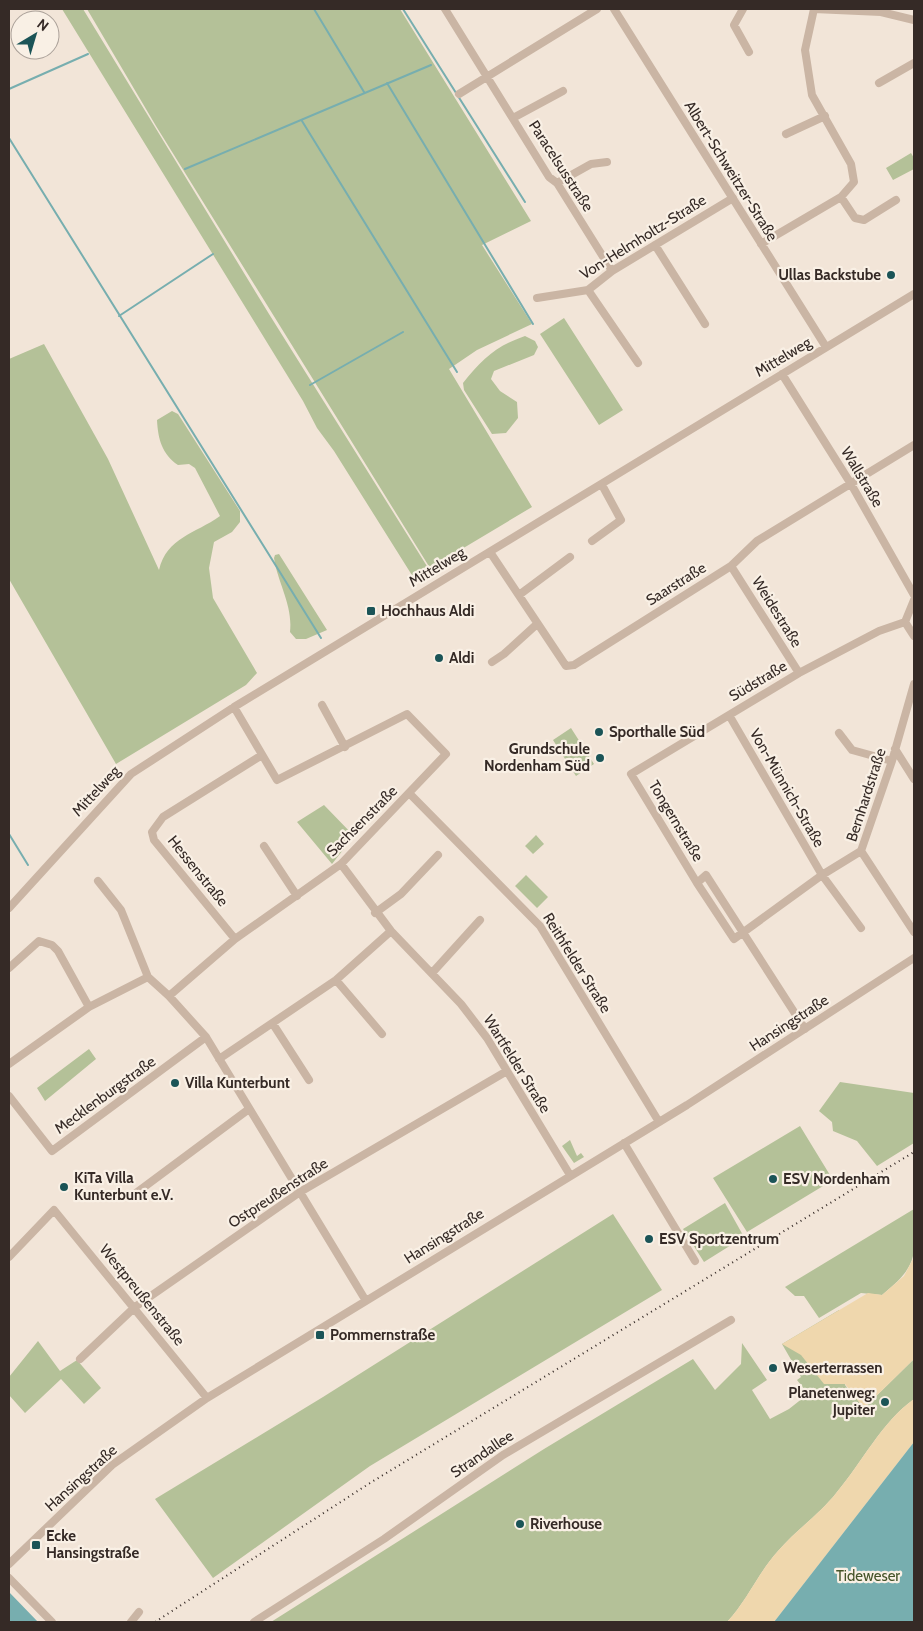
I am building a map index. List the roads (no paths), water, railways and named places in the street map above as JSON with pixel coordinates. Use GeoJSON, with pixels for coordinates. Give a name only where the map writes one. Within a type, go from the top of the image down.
{"type":"FeatureCollection","features":[{"type":"Feature","properties":{"kind":"street","name":"Paracelsusstraße"},"geometry":{"type":"LineString","coordinates":[[445,9],[549,177],[557,183],[612,270]]}},
{"type":"Feature","properties":{"kind":"street"},"geometry":{"type":"LineString","coordinates":[[459,94],[597,9]]}},
{"type":"Feature","properties":{"kind":"street","name":"Albert-Schweitzer-Straße"},"geometry":{"type":"LineString","coordinates":[[614,9],[826,348]]}},
{"type":"Feature","properties":{"kind":"street"},"geometry":{"type":"LineString","coordinates":[[744,9],[734,25],[749,52]]}},
{"type":"Feature","properties":{"kind":"street"},"geometry":{"type":"LineString","coordinates":[[761,244],[841,197],[854,182],[851,164],[812,95],[805,50],[814,9],[881,10],[914,20]]}},
{"type":"Feature","properties":{"kind":"street"},"geometry":{"type":"LineString","coordinates":[[879,83],[914,63]]}},
{"type":"Feature","properties":{"kind":"street"},"geometry":{"type":"LineString","coordinates":[[513,118],[563,91]]}},
{"type":"Feature","properties":{"kind":"street"},"geometry":{"type":"LineString","coordinates":[[786,134],[825,116]]}},
{"type":"Feature","properties":{"kind":"street"},"geometry":{"type":"LineString","coordinates":[[557,183],[591,164],[607,162]]}},
{"type":"Feature","properties":{"kind":"street"},"geometry":{"type":"LineString","coordinates":[[841,197],[855,218],[864,220],[896,200]]}},
{"type":"Feature","properties":{"kind":"street","name":"Von-Helmholtz-Straße"},"geometry":{"type":"LineString","coordinates":[[537,298],[588,290],[612,270],[733,198]]}},
{"type":"Feature","properties":{"kind":"street"},"geometry":{"type":"LineString","coordinates":[[655,245],[705,324]]}},
{"type":"Feature","properties":{"kind":"street"},"geometry":{"type":"LineString","coordinates":[[588,290],[638,363]]}},
{"type":"Feature","properties":{"kind":"street","name":"Mittelweg"},"geometry":{"type":"LineString","coordinates":[[9,908],[130,774],[234,707],[914,294]]}},
{"type":"Feature","properties":{"kind":"street","name":"Wallstraße"},"geometry":{"type":"LineString","coordinates":[[782,374],[851,484],[914,595]]}},
{"type":"Feature","properties":{"kind":"street","name":"Saarstraße"},"geometry":{"type":"LineString","coordinates":[[490,552],[566,666],[574,665],[731,566],[757,541],[914,445]]}},
{"type":"Feature","properties":{"kind":"street"},"geometry":{"type":"LineString","coordinates":[[592,541],[621,520],[602,485]]}},
{"type":"Feature","properties":{"kind":"street"},"geometry":{"type":"LineString","coordinates":[[519,596],[570,557]]}},
{"type":"Feature","properties":{"kind":"street","name":"Weidestraße"},"geometry":{"type":"LineString","coordinates":[[731,566],[799,673]]}},
{"type":"Feature","properties":{"kind":"street"},"geometry":{"type":"LineString","coordinates":[[914,600],[905,622],[914,636]]}},
{"type":"Feature","properties":{"kind":"street","name":"Südstraße"},"geometry":{"type":"LineString","coordinates":[[632,774],[799,673],[879,632],[905,622]]}},
{"type":"Feature","properties":{"kind":"street"},"geometry":{"type":"LineString","coordinates":[[492,662],[504,654],[537,624]]}},
{"type":"Feature","properties":{"kind":"street","name":"Bernhardstraße"},"geometry":{"type":"LineString","coordinates":[[914,684],[892,761],[861,851],[914,932]]}},
{"type":"Feature","properties":{"kind":"street"},"geometry":{"type":"LineString","coordinates":[[322,704],[345,747]]}},
{"type":"Feature","properties":{"kind":"street","name":"Sachsenstraße"},"geometry":{"type":"LineString","coordinates":[[169,996],[235,939],[341,864],[446,754],[407,714],[277,780],[234,707]]}},
{"type":"Feature","properties":{"kind":"street","name":"Von-Münnich-Straße"},"geometry":{"type":"LineString","coordinates":[[729,715],[822,875],[861,928]]}},
{"type":"Feature","properties":{"kind":"street"},"geometry":{"type":"LineString","coordinates":[[839,733],[852,750],[892,761]]}},
{"type":"Feature","properties":{"kind":"street"},"geometry":{"type":"LineString","coordinates":[[895,749],[914,778]]}},
{"type":"Feature","properties":{"kind":"street","name":"Hessenstraße"},"geometry":{"type":"LineString","coordinates":[[235,939],[154,840],[152,832],[163,817],[262,755]]}},
{"type":"Feature","properties":{"kind":"street","name":"Tongernstraße"},"geometry":{"type":"LineString","coordinates":[[632,774],[697,883],[734,939],[743,932]]}},
{"type":"Feature","properties":{"kind":"street","name":"Reithfelder Straße"},"geometry":{"type":"LineString","coordinates":[[409,793],[540,926],[659,1122]]}},
{"type":"Feature","properties":{"kind":"street"},"geometry":{"type":"LineString","coordinates":[[264,846],[297,896]]}},
{"type":"Feature","properties":{"kind":"street"},"geometry":{"type":"LineString","coordinates":[[743,932],[822,875],[861,851]]}},
{"type":"Feature","properties":{"kind":"street"},"geometry":{"type":"LineString","coordinates":[[375,913],[401,894],[438,854]]}},
{"type":"Feature","properties":{"kind":"street","name":"Wartfelder Straße"},"geometry":{"type":"LineString","coordinates":[[341,864],[375,913],[461,1004],[487,1038],[570,1175]]}},
{"type":"Feature","properties":{"kind":"street","name":"Tongernstraße"},"geometry":{"type":"LineString","coordinates":[[697,883],[706,875],[805,1029]]}},
{"type":"Feature","properties":{"kind":"street"},"geometry":{"type":"LineString","coordinates":[[98,881],[121,910],[148,977],[169,996],[206,1037],[366,1301]]}},
{"type":"Feature","properties":{"kind":"street"},"geometry":{"type":"LineString","coordinates":[[432,974],[480,920]]}},
{"type":"Feature","properties":{"kind":"street"},"geometry":{"type":"LineString","coordinates":[[219,1060],[336,980],[391,931]]}},
{"type":"Feature","properties":{"kind":"street"},"geometry":{"type":"LineString","coordinates":[[9,968],[39,941],[52,945],[58,951],[88,1007]]}},
{"type":"Feature","properties":{"kind":"street","name":"Hansingstraße"},"geometry":{"type":"LineString","coordinates":[[9,1564],[112,1465],[207,1398],[659,1122],[914,958]]}},
{"type":"Feature","properties":{"kind":"street"},"geometry":{"type":"LineString","coordinates":[[9,1064],[88,1007],[148,977]]}},
{"type":"Feature","properties":{"kind":"street"},"geometry":{"type":"LineString","coordinates":[[336,980],[382,1034]]}},
{"type":"Feature","properties":{"kind":"street"},"geometry":{"type":"LineString","coordinates":[[273,1024],[308,1080]]}},
{"type":"Feature","properties":{"kind":"street","name":"Mecklenburgstraße"},"geometry":{"type":"LineString","coordinates":[[9,1096],[52,1151],[206,1037]]}},
{"type":"Feature","properties":{"kind":"street","name":"Ostpreußenstraße"},"geometry":{"type":"LineString","coordinates":[[80,1358],[135,1307],[300,1192],[507,1071]]}},
{"type":"Feature","properties":{"kind":"street"},"geometry":{"type":"LineString","coordinates":[[132,1196],[249,1109]]}},
{"type":"Feature","properties":{"kind":"street"},"geometry":{"type":"LineString","coordinates":[[624,1143],[696,1262]]}},
{"type":"Feature","properties":{"kind":"street","name":"Westpreußenstraße"},"geometry":{"type":"LineString","coordinates":[[9,1257],[54,1210],[135,1307],[207,1398]]}},
{"type":"Feature","properties":{"kind":"street","name":"Strandallee"},"geometry":{"type":"LineString","coordinates":[[254,1622],[384,1539],[503,1455],[731,1320]]}},
{"type":"Feature","properties":{"kind":"street"},"geometry":{"type":"LineString","coordinates":[[9,1578],[52,1622]]}},
{"type":"Feature","properties":{"kind":"street"},"geometry":{"type":"LineString","coordinates":[[131,1622],[139,1612]]}},
{"type":"Feature","properties":{"kind":"water","name":"Tideweser"},"geometry":{"type":"Polygon","coordinates":[[[914,1442],[914,1622],[774,1622],[914,1442]]]}},
{"type":"Feature","properties":{"kind":"water"},"geometry":{"type":"Polygon","coordinates":[[[9,1592],[38,1622],[9,1622],[9,1592]]]}},
{"type":"Feature","properties":{"kind":"waterway"},"geometry":{"type":"LineString","coordinates":[[314,9],[364,92]]}},
{"type":"Feature","properties":{"kind":"waterway"},"geometry":{"type":"LineString","coordinates":[[403,9],[525,202]]}},
{"type":"Feature","properties":{"kind":"waterway"},"geometry":{"type":"LineString","coordinates":[[9,89],[88,54]]}},
{"type":"Feature","properties":{"kind":"waterway"},"geometry":{"type":"LineString","coordinates":[[185,169],[431,65]]}},
{"type":"Feature","properties":{"kind":"waterway"},"geometry":{"type":"LineString","coordinates":[[387,83],[533,324]]}},
{"type":"Feature","properties":{"kind":"waterway"},"geometry":{"type":"LineString","coordinates":[[302,121],[457,372]]}},
{"type":"Feature","properties":{"kind":"waterway"},"geometry":{"type":"LineString","coordinates":[[9,138],[321,638]]}},
{"type":"Feature","properties":{"kind":"waterway"},"geometry":{"type":"LineString","coordinates":[[119,316],[213,254]]}},
{"type":"Feature","properties":{"kind":"waterway"},"geometry":{"type":"LineString","coordinates":[[310,385],[403,332]]}},
{"type":"Feature","properties":{"kind":"waterway"},"geometry":{"type":"LineString","coordinates":[[9,834],[28,865]]}},
{"type":"Feature","properties":{"kind":"railway"},"geometry":{"type":"LineString","coordinates":[[155,1622],[370,1483],[914,1152]]}},
{"type":"Feature","properties":{"kind":"place","name":"Ullas Backstube"},"geometry":{"type":"Point","coordinates":[891,275]}},
{"type":"Feature","properties":{"kind":"place","name":"Hochhaus Aldi"},"geometry":{"type":"Point","coordinates":[371,611]}},
{"type":"Feature","properties":{"kind":"place","name":"Aldi"},"geometry":{"type":"Point","coordinates":[439,658]}},
{"type":"Feature","properties":{"kind":"place","name":"Sporthalle Süd"},"geometry":{"type":"Point","coordinates":[599,732]}},
{"type":"Feature","properties":{"kind":"place","name":"Grundschule Nordenham Süd"},"geometry":{"type":"Point","coordinates":[600,758]}},
{"type":"Feature","properties":{"kind":"place","name":"Villa Kunterbunt"},"geometry":{"type":"Point","coordinates":[175,1083]}},
{"type":"Feature","properties":{"kind":"place","name":"ESV Nordenham"},"geometry":{"type":"Point","coordinates":[773,1179]}},
{"type":"Feature","properties":{"kind":"place","name":"KiTa Villa Kunterbunt e.V."},"geometry":{"type":"Point","coordinates":[64,1187]}},
{"type":"Feature","properties":{"kind":"place","name":"ESV Sportzentrum"},"geometry":{"type":"Point","coordinates":[649,1239]}},
{"type":"Feature","properties":{"kind":"place","name":"Pommernstraße"},"geometry":{"type":"Point","coordinates":[320,1335]}},
{"type":"Feature","properties":{"kind":"place","name":"Weserterrassen"},"geometry":{"type":"Point","coordinates":[773,1368]}},
{"type":"Feature","properties":{"kind":"place","name":"Planetenweg: Jupiter"},"geometry":{"type":"Point","coordinates":[885,1402]}},
{"type":"Feature","properties":{"kind":"place","name":"Riverhouse"},"geometry":{"type":"Point","coordinates":[520,1524]}},
{"type":"Feature","properties":{"kind":"place","name":"Ecke Hansingstraße"},"geometry":{"type":"Point","coordinates":[36,1545]}}]}
